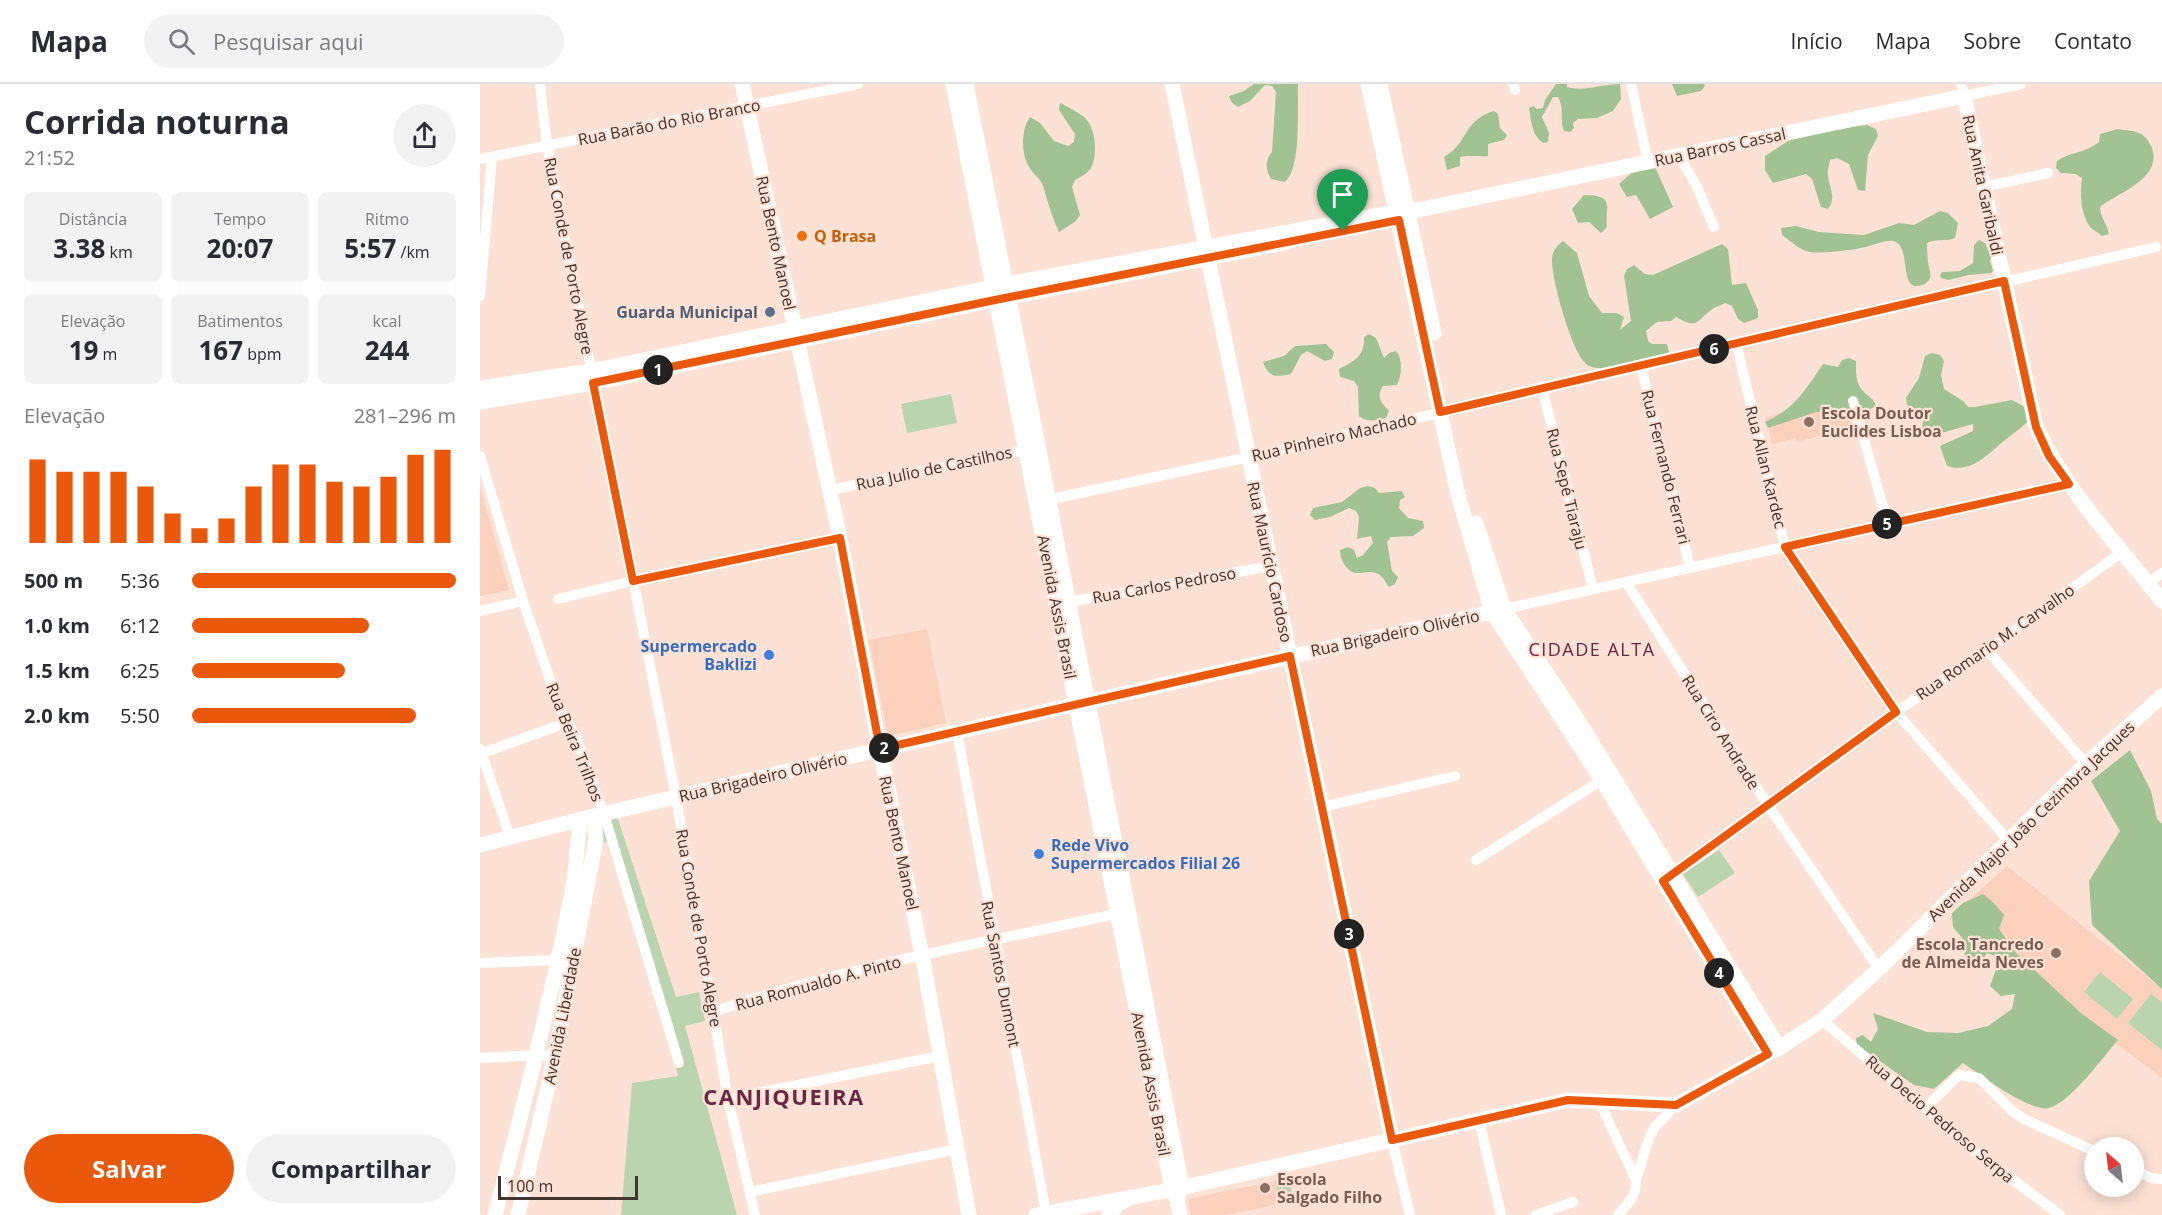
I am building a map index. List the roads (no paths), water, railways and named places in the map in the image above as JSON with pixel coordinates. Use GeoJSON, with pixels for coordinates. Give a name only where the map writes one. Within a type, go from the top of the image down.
{"type":"FeatureCollection","features":[{"type":"Feature","properties":{"kind":"street"},"geometry":{"type":"LineString","coordinates":[[540,84],[548,146]]}},
{"type":"Feature","properties":{"kind":"street","name":"Rua Bento Manoel"},"geometry":{"type":"LineString","coordinates":[[742,84],[840,538],[922,955],[969,1215]]}},
{"type":"Feature","properties":{"kind":"street","name":"Rua Barão do Rio Branco"},"geometry":{"type":"LineString","coordinates":[[480,159],[858,84]]}},
{"type":"Feature","properties":{"kind":"street","name":"Avenida Assis Brasil"},"geometry":{"type":"LineString","coordinates":[[953,84],[987,221]]}},
{"type":"Feature","properties":{"kind":"street","name":"Avenida Assis Brasil"},"geometry":{"type":"LineString","coordinates":[[966,84],[987,221],[1124,912],[1177,1198]]}},
{"type":"Feature","properties":{"kind":"street","name":"Rua Maurício Cardoso"},"geometry":{"type":"LineString","coordinates":[[1172,84],[1271,567],[1392,1140],[1410,1215]]}},
{"type":"Feature","properties":{"kind":"street"},"geometry":{"type":"LineString","coordinates":[[1368,84],[1378,94],[1406,213],[1420,293],[1463,494],[1498,611],[1576,728],[1773,1051]]}},
{"type":"Feature","properties":{"kind":"street"},"geometry":{"type":"LineString","coordinates":[[1631,84],[1648,162]]}},
{"type":"Feature","properties":{"kind":"street","name":"Rua Barros Cassal"},"geometry":{"type":"LineString","coordinates":[[480,402],[1001,292],[1286,238],[1679,156],[1963,90],[2021,84]]}},
{"type":"Feature","properties":{"kind":"street","name":"Rua Anita Garibaldi"},"geometry":{"type":"LineString","coordinates":[[1963,90],[2036,427],[2049,456],[2069,484],[2162,601]]}},
{"type":"Feature","properties":{"kind":"street","name":"Rua Conde de Porto Alegre"},"geometry":{"type":"LineString","coordinates":[[548,146],[676,797],[728,1099],[755,1215]]}},
{"type":"Feature","properties":{"kind":"street"},"geometry":{"type":"LineString","coordinates":[[1679,156],[1697,187],[1714,227]]}},
{"type":"Feature","properties":{"kind":"street"},"geometry":{"type":"LineString","coordinates":[[480,296],[492,157]]}},
{"type":"Feature","properties":{"kind":"street"},"geometry":{"type":"LineString","coordinates":[[1984,187],[2048,173]]}},
{"type":"Feature","properties":{"kind":"street","name":"Rua Pinheiro Machado"},"geometry":{"type":"LineString","coordinates":[[1043,501],[1249,457],[2156,247]]}},
{"type":"Feature","properties":{"kind":"street","name":"Rua Allan Kardec"},"geometry":{"type":"LineString","coordinates":[[1736,344],[1785,547],[1896,712],[2008,840]]}},
{"type":"Feature","properties":{"kind":"street","name":"Rua Fernando Ferrari"},"geometry":{"type":"LineString","coordinates":[[1641,366],[1690,568]]}},
{"type":"Feature","properties":{"kind":"street","name":"Rua Barros Cassal"},"geometry":{"type":"LineString","coordinates":[[480,388],[592,377]]}},
{"type":"Feature","properties":{"kind":"street","name":"Rua Sepé Tiaraju"},"geometry":{"type":"LineString","coordinates":[[1542,388],[1593,590]]}},
{"type":"Feature","properties":{"kind":"street"},"geometry":{"type":"LineString","coordinates":[[1853,401],[1888,524]]}},
{"type":"Feature","properties":{"kind":"street","name":"Rua Julio de Castilhos"},"geometry":{"type":"LineString","coordinates":[[830,490],[1033,448]]}},
{"type":"Feature","properties":{"kind":"street","name":"Rua Beira Trilhos"},"geometry":{"type":"LineString","coordinates":[[480,456],[559,706],[575,734],[593,816],[679,1064]]}},
{"type":"Feature","properties":{"kind":"street","name":"Rua Brigadeiro Olivério"},"geometry":{"type":"LineString","coordinates":[[480,845],[593,816],[1082,703],[2069,484]]}},
{"type":"Feature","properties":{"kind":"street"},"geometry":{"type":"LineString","coordinates":[[558,599],[840,538]]}},
{"type":"Feature","properties":{"kind":"street","name":"Rua Romario M. Carvalho"},"geometry":{"type":"LineString","coordinates":[[1668,877],[2122,552]]}},
{"type":"Feature","properties":{"kind":"street","name":"Rua Carlos Pedroso"},"geometry":{"type":"LineString","coordinates":[[1063,603],[1271,567]]}},
{"type":"Feature","properties":{"kind":"street"},"geometry":{"type":"LineString","coordinates":[[2148,583],[2162,573]]}},
{"type":"Feature","properties":{"kind":"street","name":"Rua Ciro Andrade"},"geometry":{"type":"LineString","coordinates":[[1626,582],[1767,804],[1879,969]]}},
{"type":"Feature","properties":{"kind":"street"},"geometry":{"type":"LineString","coordinates":[[480,611],[524,601]]}},
{"type":"Feature","properties":{"kind":"street"},"geometry":{"type":"LineString","coordinates":[[1987,650],[2086,765]]}},
{"type":"Feature","properties":{"kind":"street","name":"Avenida Major João Cezimbra Jacques"},"geometry":{"type":"LineString","coordinates":[[1676,1105],[1773,1051],[1822,1020],[1879,969],[2086,765],[2162,696]]}},
{"type":"Feature","properties":{"kind":"street"},"geometry":{"type":"LineString","coordinates":[[510,837],[481,752],[568,722]]}},
{"type":"Feature","properties":{"kind":"street"},"geometry":{"type":"LineString","coordinates":[[1576,728],[1602,780],[1640,833]]}},
{"type":"Feature","properties":{"kind":"street","name":"Rua Santos Dumont"},"geometry":{"type":"LineString","coordinates":[[957,732],[1043,1214]]}},
{"type":"Feature","properties":{"kind":"street"},"geometry":{"type":"LineString","coordinates":[[1322,807],[1455,776]]}},
{"type":"Feature","properties":{"kind":"street"},"geometry":{"type":"LineString","coordinates":[[1476,860],[1602,780]]}},
{"type":"Feature","properties":{"kind":"street","name":"Avenida Liberdade"},"geometry":{"type":"LineString","coordinates":[[495,1215],[536,1055],[557,960],[573,922],[596,839],[593,816]]}},
{"type":"Feature","properties":{"kind":"street","name":"Rua Romualdo A. Pinto"},"geometry":{"type":"LineString","coordinates":[[713,1012],[759,996],[922,955],[1124,912]]}},
{"type":"Feature","properties":{"kind":"street","name":"Avenida Liberdade"},"geometry":{"type":"LineString","coordinates":[[518,1215],[555,1056],[573,922]]}},
{"type":"Feature","properties":{"kind":"street"},"geometry":{"type":"LineString","coordinates":[[480,963],[557,960]]}},
{"type":"Feature","properties":{"kind":"street","name":"Rua Decio Pedroso Serpa"},"geometry":{"type":"LineString","coordinates":[[1822,1020],[1977,1153],[2060,1215]]}},
{"type":"Feature","properties":{"kind":"street"},"geometry":{"type":"LineString","coordinates":[[480,1058],[555,1056]]}},
{"type":"Feature","properties":{"kind":"street"},"geometry":{"type":"LineString","coordinates":[[728,1099],[940,1056]]}},
{"type":"Feature","properties":{"kind":"street"},"geometry":{"type":"LineString","coordinates":[[1925,1108],[1959,1075],[1979,1078],[2012,1111],[2024,1119],[2084,1146]]}},
{"type":"Feature","properties":{"kind":"street"},"geometry":{"type":"LineString","coordinates":[[1043,1214],[1102,1211],[1133,1196],[1177,1198],[1392,1140],[1568,1100],[1676,1105]]}},
{"type":"Feature","properties":{"kind":"street"},"geometry":{"type":"LineString","coordinates":[[1599,1101],[1636,1180]]}},
{"type":"Feature","properties":{"kind":"street"},"geometry":{"type":"LineString","coordinates":[[1618,1215],[1635,1191],[1636,1180],[1654,1128],[1676,1105]]}},
{"type":"Feature","properties":{"kind":"street"},"geometry":{"type":"LineString","coordinates":[[1479,1120],[1501,1215]]}},
{"type":"Feature","properties":{"kind":"street"},"geometry":{"type":"LineString","coordinates":[[750,1192],[957,1149]]}},
{"type":"Feature","properties":{"kind":"street"},"geometry":{"type":"LineString","coordinates":[[2144,1174],[2162,1179]]}},
{"type":"Feature","properties":{"kind":"street"},"geometry":{"type":"LineString","coordinates":[[1536,1215],[1573,1202]]}},
{"type":"Feature","properties":{"kind":"place","name":"Q Brasa"},"geometry":{"type":"Point","coordinates":[802,236]}},
{"type":"Feature","properties":{"kind":"place","name":"Guarda Municipal"},"geometry":{"type":"Point","coordinates":[770,312]}},
{"type":"Feature","properties":{"kind":"place","name":"Escola Doutor Euclides Lisboa"},"geometry":{"type":"Point","coordinates":[1809,422]}},
{"type":"Feature","properties":{"kind":"place","name":"Supermercado Baklizi"},"geometry":{"type":"Point","coordinates":[769,655]}},
{"type":"Feature","properties":{"kind":"place","name":"Rede Vivo Supermercados Filial 26"},"geometry":{"type":"Point","coordinates":[1039,854]}},
{"type":"Feature","properties":{"kind":"place","name":"Escola Tancredo de Almeida Neves"},"geometry":{"type":"Point","coordinates":[2056,953]}},
{"type":"Feature","properties":{"kind":"place","name":"Escola Salgado Filho"},"geometry":{"type":"Point","coordinates":[1265,1188]}},
{"type":"Feature","properties":{"kind":"district","name":"CIDADE ALTA"},"geometry":{"type":"Point","coordinates":[1592,650]}},
{"type":"Feature","properties":{"kind":"district","name":"CANJIQUEIRA"},"geometry":{"type":"Point","coordinates":[784,1097]}}]}
